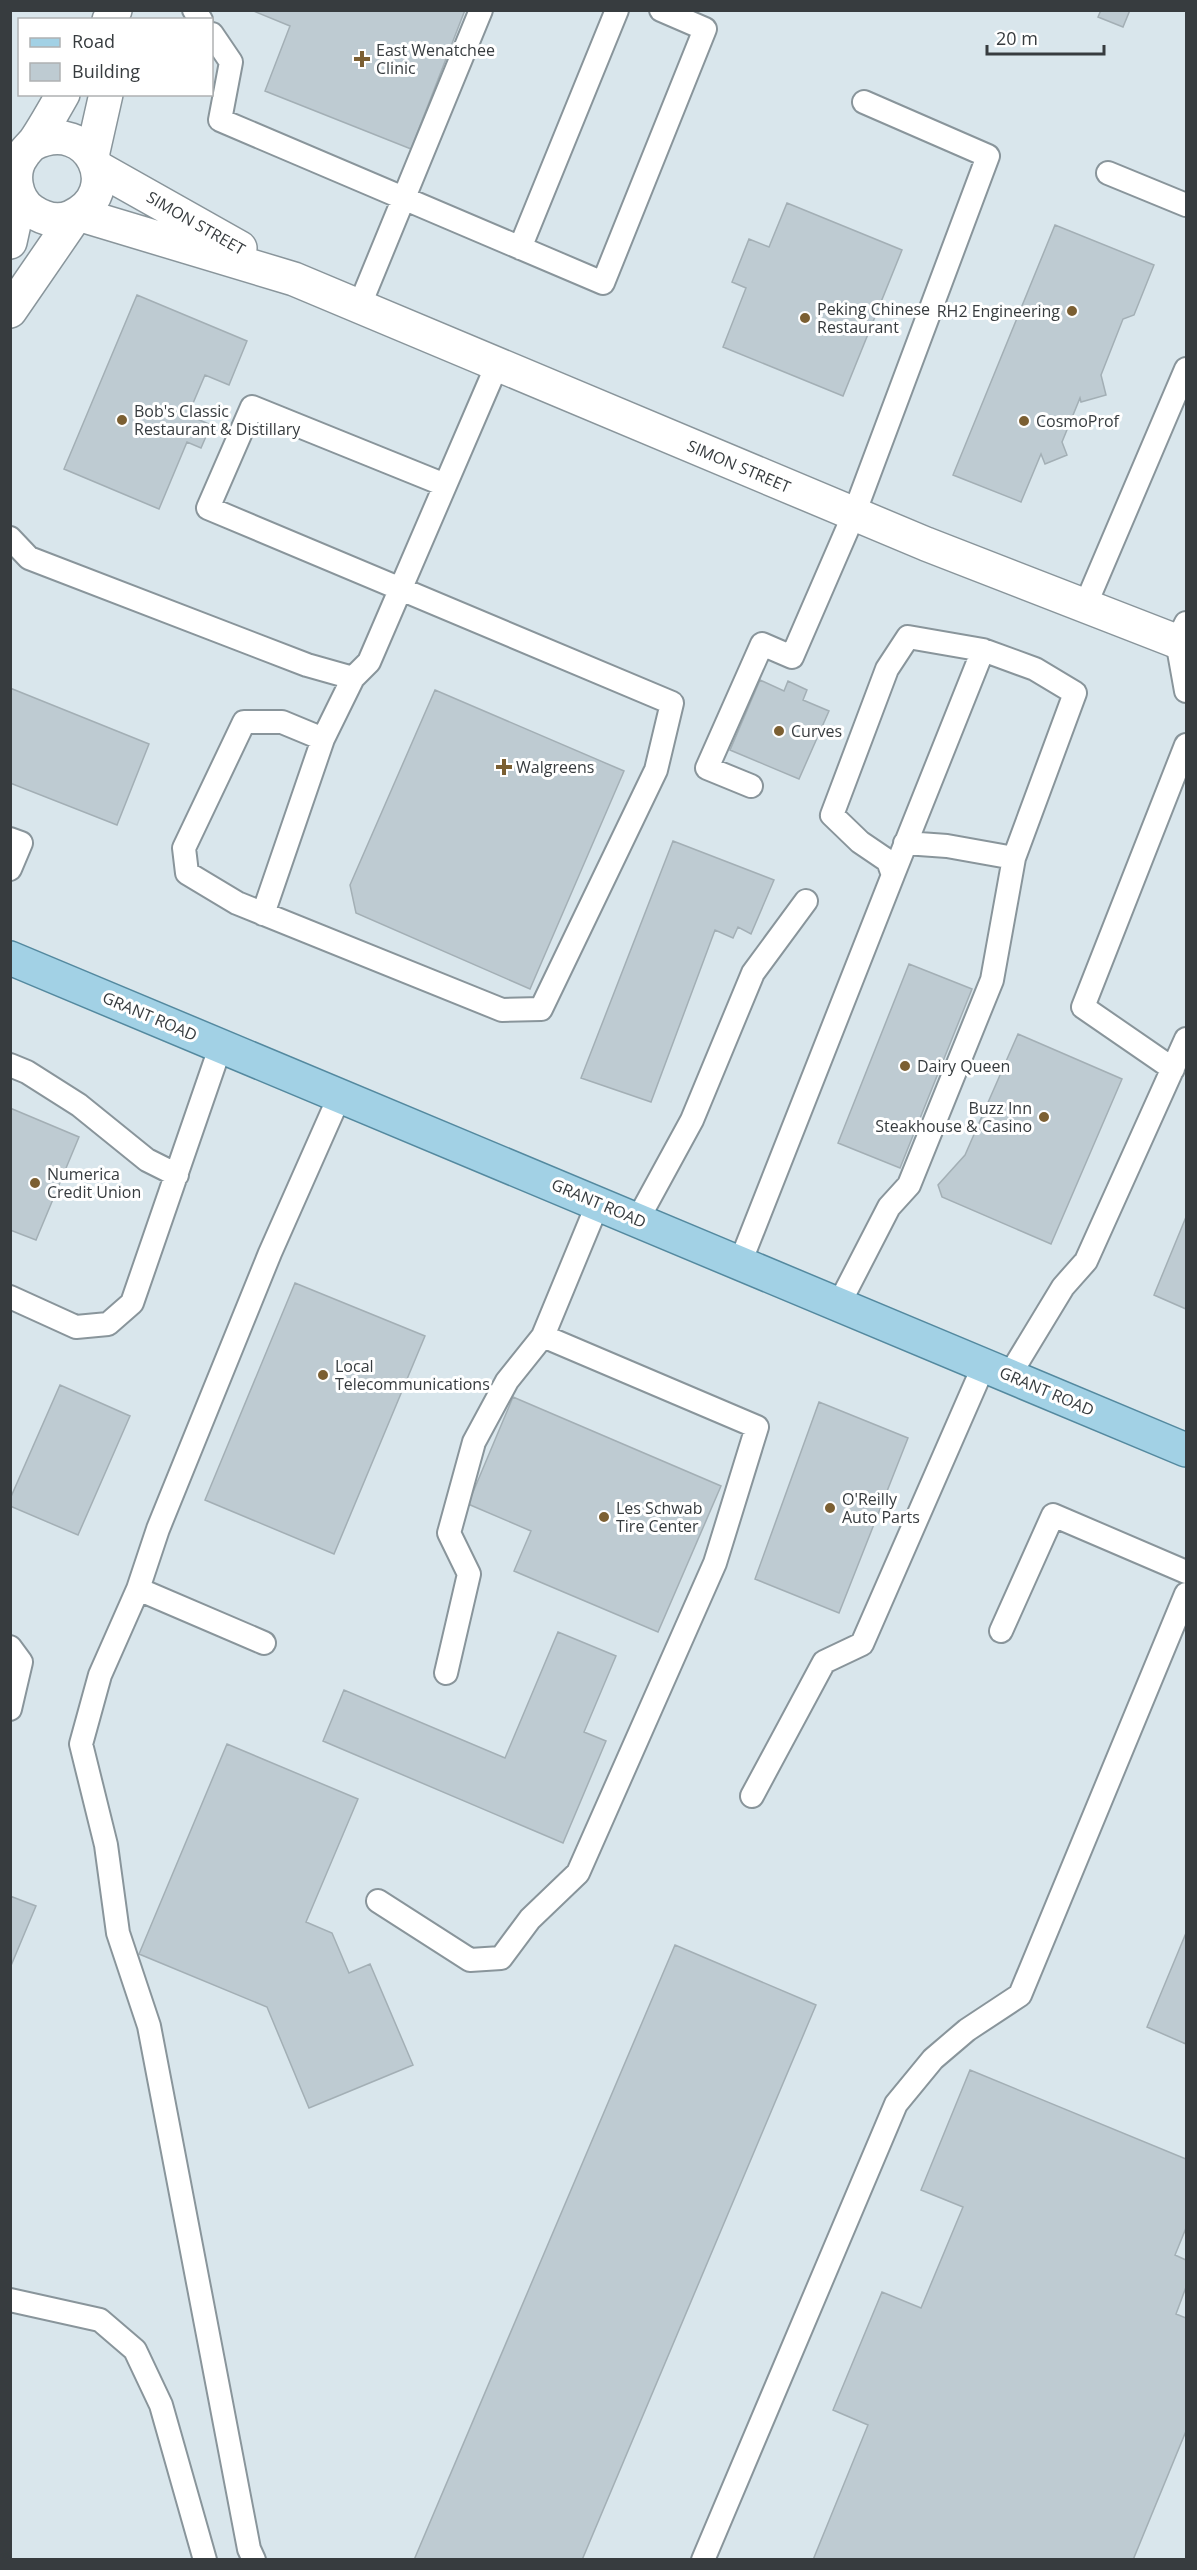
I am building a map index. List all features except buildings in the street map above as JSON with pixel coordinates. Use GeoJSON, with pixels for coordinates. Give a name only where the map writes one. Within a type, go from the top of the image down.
{"type":"FeatureCollection","features":[{"type":"Feature","properties":{"kind":"main road","name":"GRANT ROAD"},"geometry":{"type":"LineString","coordinates":[[10,958],[1186,1450]]}},
{"type":"Feature","properties":{"kind":"street"},"geometry":{"type":"LineString","coordinates":[[10,242],[16,194],[16,170],[25,146],[62,96]]}},
{"type":"Feature","properties":{"kind":"street"},"geometry":{"type":"LineString","coordinates":[[16,194],[28,208],[40,217],[54,220],[66,219],[89,205],[96,194],[98,181],[95,162],[106,96]]}},
{"type":"Feature","properties":{"kind":"street"},"geometry":{"type":"LineString","coordinates":[[25,146],[44,139],[65,138],[83,146],[95,162]]}},
{"type":"Feature","properties":{"kind":"street","name":"SIMON STREET"},"geometry":{"type":"LineString","coordinates":[[95,162],[294,279]]}},
{"type":"Feature","properties":{"kind":"street"},"geometry":{"type":"LineString","coordinates":[[10,311],[77,214]]}},
{"type":"Feature","properties":{"kind":"street","name":"SIMON STREET"},"geometry":{"type":"LineString","coordinates":[[77,214],[294,279],[854,514],[1085,606],[1183,637]]}},
{"type":"Feature","properties":{"kind":"lane"},"geometry":{"type":"LineString","coordinates":[[359,307],[481,10]]}},
{"type":"Feature","properties":{"kind":"lane"},"geometry":{"type":"LineString","coordinates":[[520,248],[617,10]]}},
{"type":"Feature","properties":{"kind":"lane"},"geometry":{"type":"LineString","coordinates":[[213,35],[231,62],[220,120],[603,283],[705,29],[661,10]]}},
{"type":"Feature","properties":{"kind":"lane"},"geometry":{"type":"LineString","coordinates":[[752,786],[707,768],[762,644],[792,657],[854,514],[988,156],[864,102]]}},
{"type":"Feature","properties":{"kind":"lane"},"geometry":{"type":"LineString","coordinates":[[1108,173],[1186,206]]}},
{"type":"Feature","properties":{"kind":"lane"},"geometry":{"type":"LineString","coordinates":[[263,914],[323,739],[352,678],[369,662],[497,365]]}},
{"type":"Feature","properties":{"kind":"lane"},"geometry":{"type":"LineString","coordinates":[[1085,606],[1186,369]]}},
{"type":"Feature","properties":{"kind":"lane"},"geometry":{"type":"LineString","coordinates":[[323,739],[282,722],[244,722],[184,848],[187,873],[237,903],[502,1010],[541,1009],[656,770],[672,703],[401,587],[208,508],[252,407],[445,485]]}},
{"type":"Feature","properties":{"kind":"lane"},"geometry":{"type":"LineString","coordinates":[[10,538],[20,559],[307,665],[352,678]]}},
{"type":"Feature","properties":{"kind":"lane"},"geometry":{"type":"LineString","coordinates":[[839,1304],[889,1207],[909,1185],[992,980],[1014,858],[1075,693],[1035,669],[983,650],[908,637],[887,669],[832,815],[860,842],[888,861],[893,875]]}},
{"type":"Feature","properties":{"kind":"lane"},"geometry":{"type":"LineString","coordinates":[[1183,637],[1186,691]]}},
{"type":"Feature","properties":{"kind":"lane"},"geometry":{"type":"LineString","coordinates":[[740,1263],[983,650]]}},
{"type":"Feature","properties":{"kind":"lane"},"geometry":{"type":"LineString","coordinates":[[1173,1069],[1083,1007],[1186,745]]}},
{"type":"Feature","properties":{"kind":"lane"},"geometry":{"type":"LineString","coordinates":[[10,839],[21,843],[10,869]]}},
{"type":"Feature","properties":{"kind":"lane"},"geometry":{"type":"LineString","coordinates":[[905,843],[947,846],[1014,858]]}},
{"type":"Feature","properties":{"kind":"lane"},"geometry":{"type":"LineString","coordinates":[[638,1219],[692,1120],[753,973],[806,901]]}},
{"type":"Feature","properties":{"kind":"lane"},"geometry":{"type":"LineString","coordinates":[[752,1796],[824,1662],[862,1644],[996,1370],[1086,1261],[1186,1039]]}},
{"type":"Feature","properties":{"kind":"lane"},"geometry":{"type":"LineString","coordinates":[[10,1297],[76,1327],[108,1324],[132,1303],[221,1045]]}},
{"type":"Feature","properties":{"kind":"lane"},"geometry":{"type":"LineString","coordinates":[[10,1065],[27,1072],[79,1105],[147,1160],[177,1175]]}},
{"type":"Feature","properties":{"kind":"lane"},"geometry":{"type":"LineString","coordinates":[[254,2559],[249,2549],[149,2026],[118,1933],[106,1845],[81,1744],[100,1675],[138,1589],[158,1529],[270,1253],[340,1095]]}},
{"type":"Feature","properties":{"kind":"lane"},"geometry":{"type":"LineString","coordinates":[[446,1672],[469,1574],[449,1533],[474,1442],[507,1381],[543,1336],[598,1203]]}},
{"type":"Feature","properties":{"kind":"lane"},"geometry":{"type":"LineString","coordinates":[[378,1901],[470,1960],[501,1958],[530,1919],[578,1873],[715,1563],[757,1427],[543,1336]]}},
{"type":"Feature","properties":{"kind":"lane"},"geometry":{"type":"LineString","coordinates":[[1001,1631],[1053,1515],[1186,1572]]}},
{"type":"Feature","properties":{"kind":"lane"},"geometry":{"type":"LineString","coordinates":[[138,1589],[264,1643]]}},
{"type":"Feature","properties":{"kind":"lane"},"geometry":{"type":"LineString","coordinates":[[703,2559],[896,2104],[933,2059],[967,2030],[1020,1995],[1186,1594]]}},
{"type":"Feature","properties":{"kind":"lane"},"geometry":{"type":"LineString","coordinates":[[10,1647],[21,1662],[10,1709]]}},
{"type":"Feature","properties":{"kind":"lane"},"geometry":{"type":"LineString","coordinates":[[10,2300],[100,2320],[135,2349],[161,2405],[205,2559]]}},
{"type":"Feature","properties":{"kind":"place","name":"East Wenatchee Clinic"},"geometry":{"type":"Point","coordinates":[362,59]}},
{"type":"Feature","properties":{"kind":"place","name":"RH2 Engineering"},"geometry":{"type":"Point","coordinates":[1072,311]}},
{"type":"Feature","properties":{"kind":"place","name":"Peking Chinese Restaurant"},"geometry":{"type":"Point","coordinates":[805,318]}},
{"type":"Feature","properties":{"kind":"place","name":"Bob's Classic Restaurant & Distillary"},"geometry":{"type":"Point","coordinates":[122,420]}},
{"type":"Feature","properties":{"kind":"place","name":"CosmoProf"},"geometry":{"type":"Point","coordinates":[1024,421]}},
{"type":"Feature","properties":{"kind":"place","name":"Curves"},"geometry":{"type":"Point","coordinates":[779,731]}},
{"type":"Feature","properties":{"kind":"place","name":"Walgreens"},"geometry":{"type":"Point","coordinates":[504,767]}},
{"type":"Feature","properties":{"kind":"place","name":"Dairy Queen"},"geometry":{"type":"Point","coordinates":[905,1066]}},
{"type":"Feature","properties":{"kind":"place","name":"Buzz Inn Steakhouse & Casino"},"geometry":{"type":"Point","coordinates":[1044,1117]}},
{"type":"Feature","properties":{"kind":"place","name":"Numerica Credit Union"},"geometry":{"type":"Point","coordinates":[35,1183]}},
{"type":"Feature","properties":{"kind":"place","name":"Local Telecommunications"},"geometry":{"type":"Point","coordinates":[323,1375]}},
{"type":"Feature","properties":{"kind":"place","name":"O'Reilly Auto Parts"},"geometry":{"type":"Point","coordinates":[830,1508]}},
{"type":"Feature","properties":{"kind":"place","name":"Les Schwab Tire Center"},"geometry":{"type":"Point","coordinates":[604,1517]}}]}
